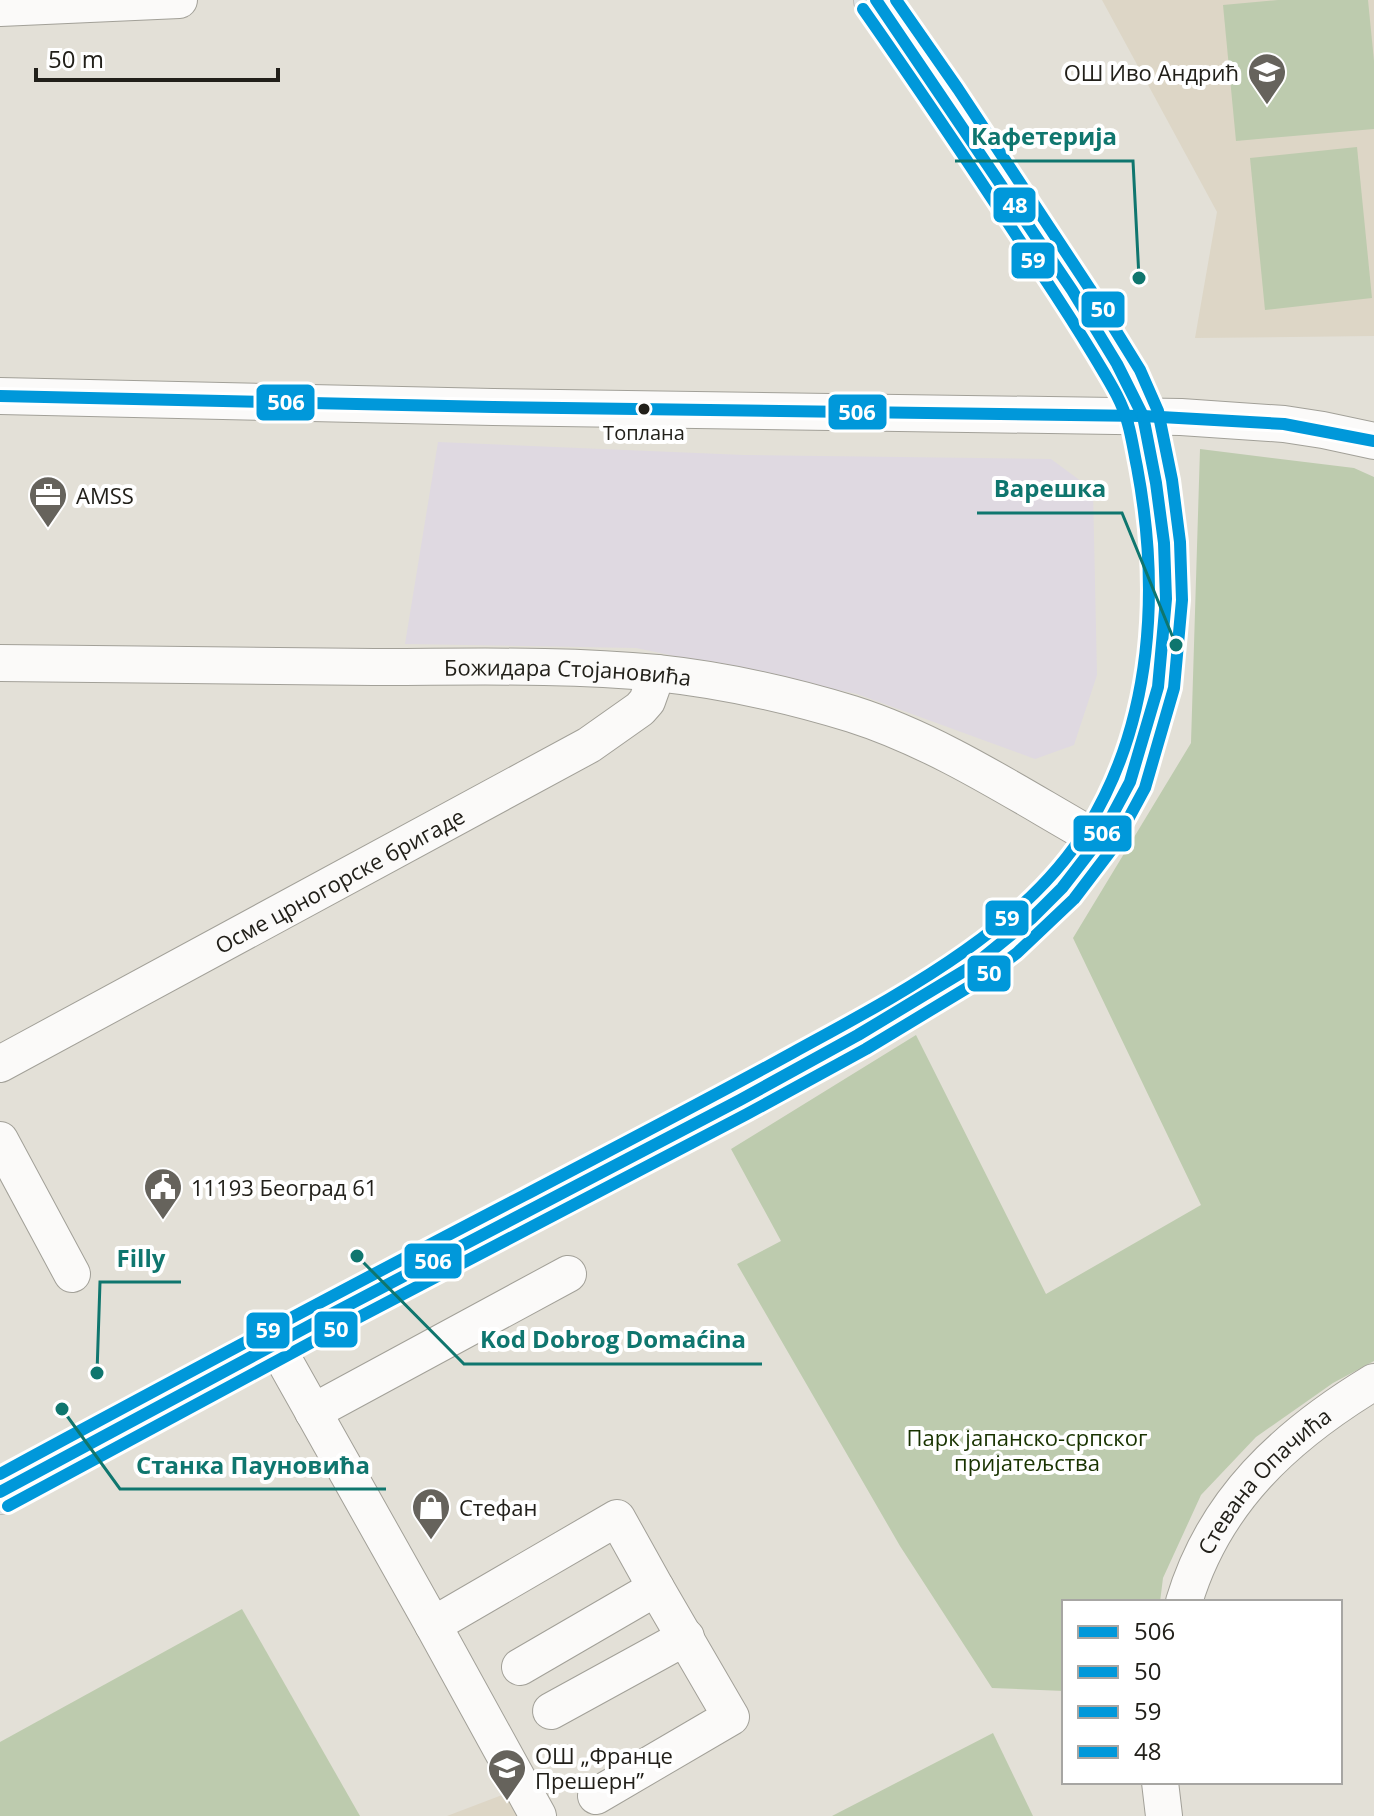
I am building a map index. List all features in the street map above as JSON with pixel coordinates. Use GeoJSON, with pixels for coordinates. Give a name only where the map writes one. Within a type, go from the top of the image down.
{"type":"FeatureCollection","features":[{"type":"Feature","properties":{"kind":"main road"},"geometry":{"type":"LineString","coordinates":[[0,1492],[858,1035],[974,965],[1007,940],[1042,908],[1099,840],[1130,782],[1158,687],[1166,599],[1164,543],[1143,416],[1126,378],[1056,265],[876,0]]}},
{"type":"Feature","properties":{"kind":"street"},"geometry":{"type":"LineString","coordinates":[[0,8],[179,0]]}},
{"type":"Feature","properties":{"kind":"street"},"geometry":{"type":"LineString","coordinates":[[0,396],[509,408],[1143,416],[1284,424],[1374,441]]}},
{"type":"Feature","properties":{"kind":"street","name":"Божидара Стојановића"},"geometry":{"type":"LineString","coordinates":[[0,663],[529,668],[657,673],[703,680],[803,701],[903,733],[1099,840]]}},
{"type":"Feature","properties":{"kind":"street","name":"Осме црногорске бригаде"},"geometry":{"type":"LineString","coordinates":[[0,1064],[589,745],[640,709],[647,701],[657,673]]}},
{"type":"Feature","properties":{"kind":"street"},"geometry":{"type":"LineString","coordinates":[[0,1140],[72,1274]]}},
{"type":"Feature","properties":{"kind":"street"},"geometry":{"type":"LineString","coordinates":[[313,1412],[568,1274]]}},
{"type":"Feature","properties":{"kind":"street"},"geometry":{"type":"LineString","coordinates":[[275,1344],[538,1816]]}},
{"type":"Feature","properties":{"kind":"street","name":"Стевана Опачића"},"geometry":{"type":"LineString","coordinates":[[1185,1600],[1192,1573],[1210,1537],[1249,1481],[1297,1437],[1374,1382]]}},
{"type":"Feature","properties":{"kind":"street"},"geometry":{"type":"LineString","coordinates":[[433,1625],[617,1518],[731,1717],[596,1796]]}},
{"type":"Feature","properties":{"kind":"street"},"geometry":{"type":"LineString","coordinates":[[520,1667],[656,1588]]}},
{"type":"Feature","properties":{"kind":"street"},"geometry":{"type":"LineString","coordinates":[[551,1711],[686,1637]]}},
{"type":"Feature","properties":{"kind":"street"},"geometry":{"type":"LineString","coordinates":[[1160,1784],[1164,1816]]}},
{"type":"Feature","properties":{"kind":"shaded area","name":"ОШ Иво Андрић"},"geometry":{"type":"Polygon","coordinates":[[[1102,0],[1374,0],[1374,336],[1195,338],[1217,212],[1102,0]]]}},
{"type":"Feature","properties":{"kind":"shaded area"},"geometry":{"type":"Polygon","coordinates":[[[438,442],[744,455],[1051,459],[1093,490],[1097,675],[1074,745],[1035,759],[857,694],[636,648],[405,644],[438,442]]]}},
{"type":"Feature","properties":{"kind":"shaded area","name":"ОШ „Франце Прешерн”"},"geometry":{"type":"Polygon","coordinates":[[[523,1787],[537,1816],[447,1816],[523,1787]]]}},
{"type":"Feature","properties":{"kind":"green space"},"geometry":{"type":"Polygon","coordinates":[[[1278,0],[1368,0],[1374,61],[1374,129],[1236,141],[1223,5],[1278,0]]]}},
{"type":"Feature","properties":{"kind":"green space"},"geometry":{"type":"Polygon","coordinates":[[[1357,147],[1372,298],[1265,310],[1250,158],[1357,147]]]}},
{"type":"Feature","properties":{"kind":"green space","name":"Парк јапанско-српског пријатељства"},"geometry":{"type":"Polygon","coordinates":[[[1200,449],[1354,468],[1374,477],[1374,1361],[1333,1383],[1256,1437],[1201,1495],[1163,1578],[1160,1600],[1062,1600],[1062,1691],[992,1688],[900,1546],[737,1264],[781,1241],[731,1149],[916,1035],[1046,1294],[1201,1205],[1073,938],[1191,743],[1200,449]]]}},
{"type":"Feature","properties":{"kind":"green space"},"geometry":{"type":"Polygon","coordinates":[[[242,1609],[360,1816],[0,1816],[0,1742],[242,1609]]]}},
{"type":"Feature","properties":{"kind":"green space"},"geometry":{"type":"Polygon","coordinates":[[[993,1733],[1033,1816],[832,1816],[993,1733]]]}},
{"type":"Feature","properties":{"kind":"transit line","name":"48"},"geometry":{"type":"LineString","coordinates":[[876,0],[1072,290],[1117,364],[1143,416]]}},
{"type":"Feature","properties":{"kind":"transit line","name":"50"},"geometry":{"type":"LineString","coordinates":[[8,1506],[866,1049],[982,979],[1017,953],[1074,899],[1112,849],[1145,788],[1174,688],[1182,600],[1180,542],[1158,411],[1140,370],[1090,289],[896,0]]}},
{"type":"Feature","properties":{"kind":"transit line","name":"59"},"geometry":{"type":"LineString","coordinates":[[0,1474],[727,1088],[915,983],[994,929],[1029,898],[1061,865],[1087,828],[1109,787],[1126,744],[1138,699],[1145,653],[1149,607],[1148,560],[1144,513],[1128,424],[1114,389],[1068,314],[863,9]]}},
{"type":"Feature","properties":{"kind":"transit line","name":"506"},"geometry":{"type":"LineString","coordinates":[[0,396],[1143,416]]}},
{"type":"Feature","properties":{"kind":"transit line","name":"506"},"geometry":{"type":"LineString","coordinates":[[0,1492],[858,1035],[974,965],[1032,918],[1062,888],[1099,840],[1130,782],[1158,687],[1166,599],[1164,543],[1143,416]]}},
{"type":"Feature","properties":{"kind":"transit line","name":"48"},"geometry":{"type":"LineString","coordinates":[[1143,416],[1284,424],[1374,441]]}},
{"type":"Feature","properties":{"kind":"place","name":"ОШ Иво Андрић"},"geometry":{"type":"Point","coordinates":[1267,106]}},
{"type":"Feature","properties":{"kind":"place","name":"Кафетерија"},"geometry":{"type":"Point","coordinates":[1139,278]}},
{"type":"Feature","properties":{"kind":"place","name":"Топлана"},"geometry":{"type":"Point","coordinates":[644,409]}},
{"type":"Feature","properties":{"kind":"place","name":"AMSS"},"geometry":{"type":"Point","coordinates":[48,529]}},
{"type":"Feature","properties":{"kind":"place","name":"Варешка"},"geometry":{"type":"Point","coordinates":[1176,645]}},
{"type":"Feature","properties":{"kind":"place","name":"11193 Београд 61"},"geometry":{"type":"Point","coordinates":[163,1221]}},
{"type":"Feature","properties":{"kind":"place","name":"Kod Dobrog Domaćina"},"geometry":{"type":"Point","coordinates":[357,1256]}},
{"type":"Feature","properties":{"kind":"place","name":"Filly"},"geometry":{"type":"Point","coordinates":[97,1373]}},
{"type":"Feature","properties":{"kind":"place","name":"Станка Пауновића"},"geometry":{"type":"Point","coordinates":[62,1409]}},
{"type":"Feature","properties":{"kind":"place","name":"Стефан"},"geometry":{"type":"Point","coordinates":[431,1541]}},
{"type":"Feature","properties":{"kind":"place","name":"ОШ „Франце Прешерн”"},"geometry":{"type":"Point","coordinates":[507,1802]}}]}
